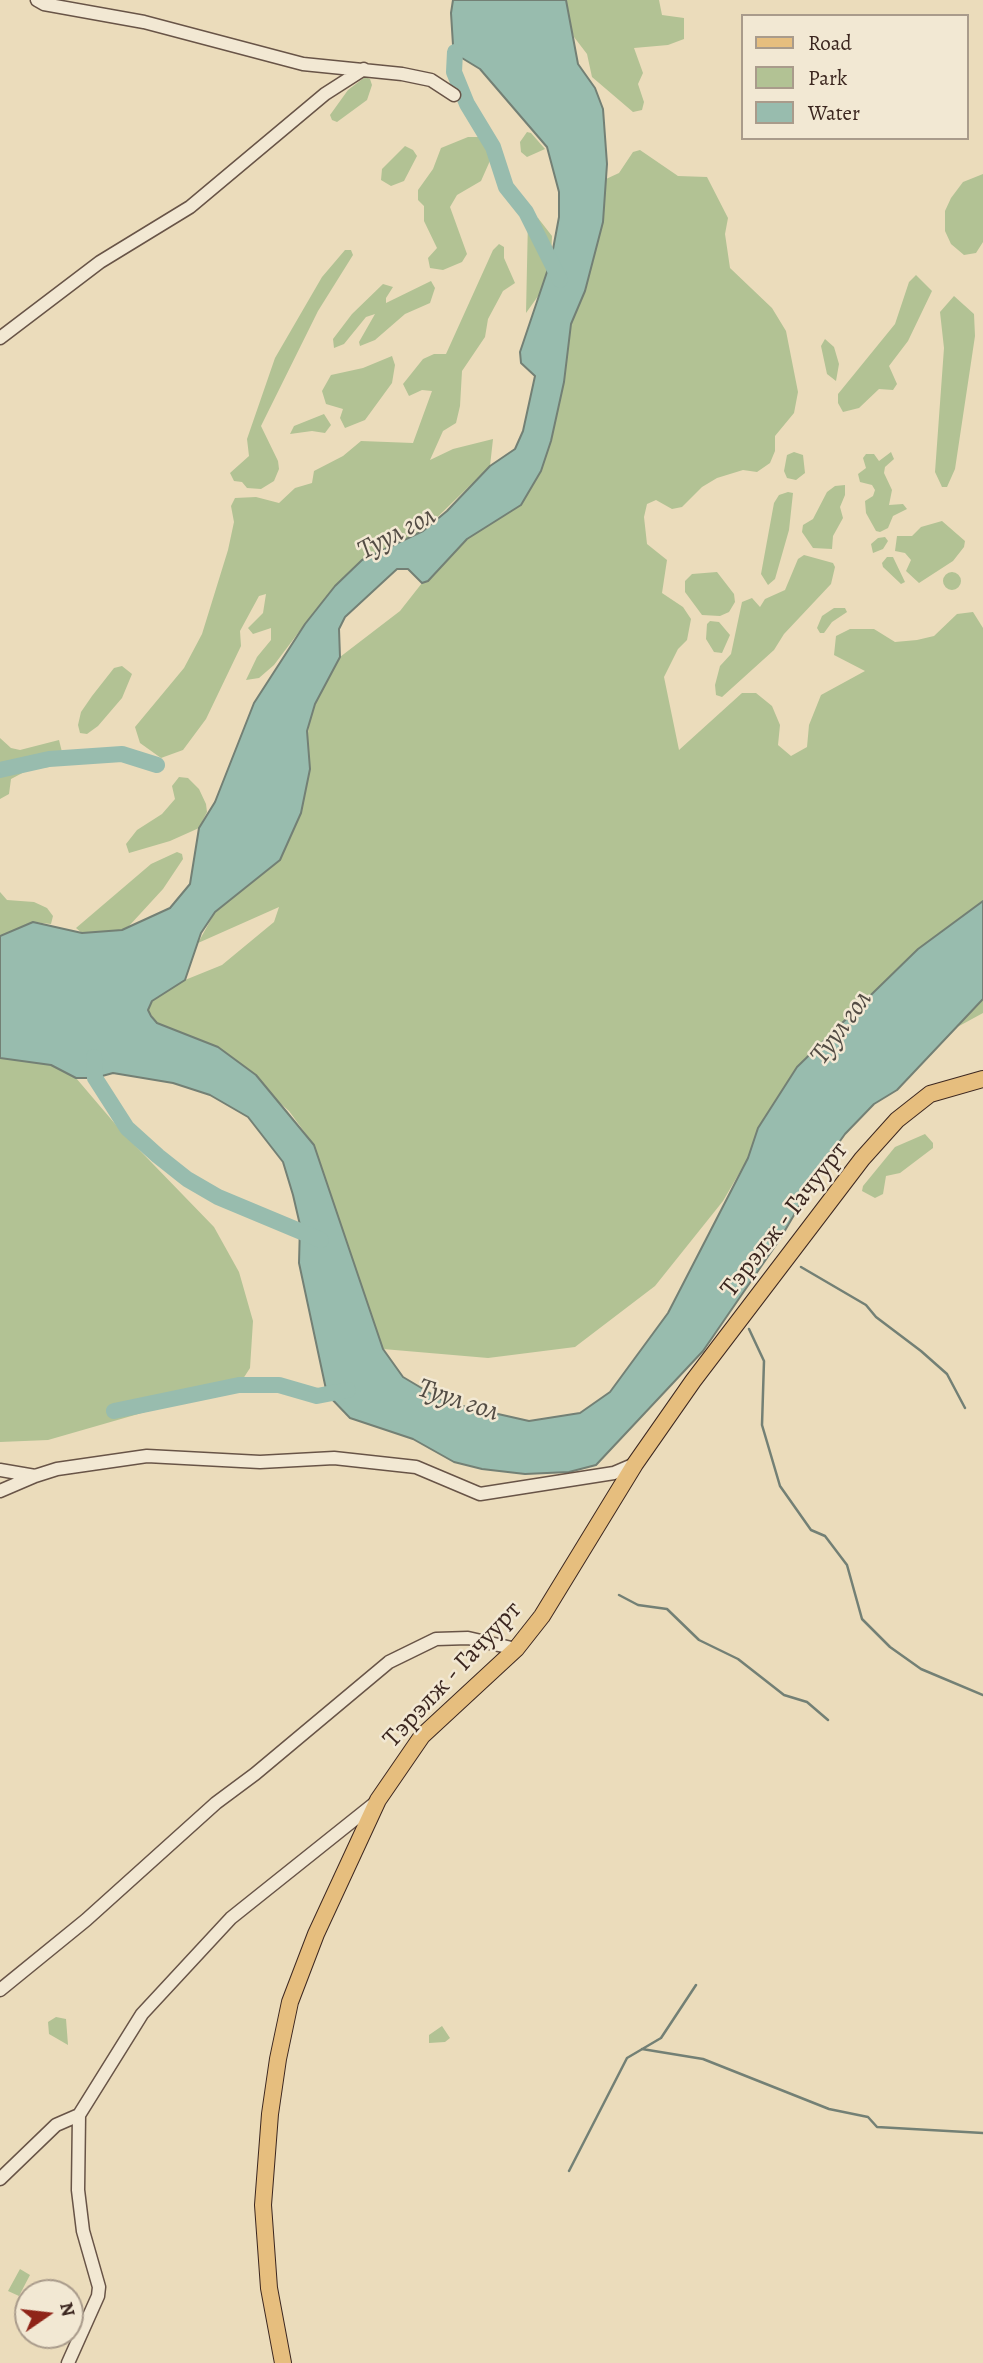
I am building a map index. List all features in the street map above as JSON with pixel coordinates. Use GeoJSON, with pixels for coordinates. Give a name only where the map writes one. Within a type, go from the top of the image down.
{"type":"FeatureCollection","features":[{"type":"Feature","properties":{"kind":"main road","name":"Тэрэлж - Гачуурт"},"geometry":{"type":"LineString","coordinates":[[283,2363],[269,2288],[263,2205],[270,2114],[278,2059],[290,2003],[316,1934],[379,1800],[422,1736],[516,1649],[542,1616],[635,1464],[733,1328],[879,1139],[906,1112],[930,1094],[983,1079]]}},
{"type":"Feature","properties":{"kind":"street"},"geometry":{"type":"LineString","coordinates":[[37,0],[44,4],[144,22],[303,64],[364,69],[431,80],[454,95]]}},
{"type":"Feature","properties":{"kind":"street"},"geometry":{"type":"LineString","coordinates":[[0,338],[100,262],[190,207],[325,94],[364,69]]}},
{"type":"Feature","properties":{"kind":"street"},"geometry":{"type":"LineString","coordinates":[[0,1491],[35,1476],[69,1467],[147,1456],[260,1462],[334,1458],[416,1467],[480,1494],[614,1473],[635,1464]]}},
{"type":"Feature","properties":{"kind":"street"},"geometry":{"type":"LineString","coordinates":[[0,1471],[35,1476]]}},
{"type":"Feature","properties":{"kind":"street"},"geometry":{"type":"LineString","coordinates":[[0,1990],[86,1920],[216,1803],[255,1774],[389,1662],[436,1639],[468,1638],[516,1649]]}},
{"type":"Feature","properties":{"kind":"street"},"geometry":{"type":"LineString","coordinates":[[68,2363],[98,2296],[99,2287],[81,2217],[78,2190],[79,2115],[142,2014],[189,1961],[231,1918],[379,1800]]}},
{"type":"Feature","properties":{"kind":"street"},"geometry":{"type":"LineString","coordinates":[[0,2179],[56,2125],[79,2115]]}},
{"type":"Feature","properties":{"kind":"green space"},"geometry":{"type":"Polygon","coordinates":[[[566,0],[659,0],[662,15],[684,18],[684,39],[668,45],[634,48],[643,73],[638,84],[644,102],[642,110],[633,112],[592,77],[587,54],[574,37],[567,16],[566,0]]]}},
{"type":"Feature","properties":{"kind":"green space"},"geometry":{"type":"Polygon","coordinates":[[[365,77],[370,79],[372,85],[367,100],[337,122],[332,120],[330,115],[348,90],[365,77]]]}},
{"type":"Feature","properties":{"kind":"green space"},"geometry":{"type":"Polygon","coordinates":[[[527,132],[545,149],[527,157],[521,152],[520,142],[527,132]]]}},
{"type":"Feature","properties":{"kind":"green space"},"geometry":{"type":"Polygon","coordinates":[[[468,137],[486,137],[493,154],[481,181],[457,195],[450,207],[467,254],[462,262],[443,270],[430,268],[428,258],[437,248],[424,221],[424,206],[418,200],[418,190],[433,169],[441,148],[468,137]]]}},
{"type":"Feature","properties":{"kind":"green space"},"geometry":{"type":"Polygon","coordinates":[[[405,146],[417,156],[404,181],[391,186],[381,180],[382,169],[405,146]]]}},
{"type":"Feature","properties":{"kind":"green space"},"geometry":{"type":"Polygon","coordinates":[[[640,150],[678,176],[707,177],[728,218],[725,234],[730,268],[772,308],[786,331],[798,392],[794,413],[775,436],[775,451],[770,463],[757,472],[743,470],[717,478],[702,487],[682,507],[672,509],[656,500],[647,504],[644,517],[647,544],[667,560],[662,593],[683,607],[691,619],[687,640],[678,649],[664,677],[679,750],[742,693],[756,693],[772,706],[780,725],[778,745],[791,756],[807,747],[809,725],[821,695],[865,671],[834,655],[836,636],[850,629],[874,629],[895,642],[917,640],[934,636],[957,614],[973,612],[983,628],[983,901],[918,949],[797,1067],[759,1128],[748,1158],[723,1201],[655,1286],[575,1347],[488,1358],[383,1349],[314,1145],[289,1111],[218,1047],[157,1023],[148,1010],[152,1001],[185,980],[222,965],[274,922],[279,907],[198,943],[215,912],[280,860],[301,813],[309,722],[315,704],[340,657],[400,611],[422,583],[467,539],[521,505],[564,382],[571,324],[585,291],[603,222],[606,179],[619,173],[633,152],[640,150]]]}},
{"type":"Feature","properties":{"kind":"green space"},"geometry":{"type":"Polygon","coordinates":[[[983,174],[983,242],[976,253],[964,255],[951,244],[945,231],[945,211],[963,182],[983,174]]]}},
{"type":"Feature","properties":{"kind":"green space"},"geometry":{"type":"Polygon","coordinates":[[[538,218],[552,236],[551,260],[541,292],[526,313],[528,219],[538,218]]]}},
{"type":"Feature","properties":{"kind":"green space"},"geometry":{"type":"Polygon","coordinates":[[[499,244],[504,247],[504,258],[515,283],[503,291],[488,319],[485,337],[462,371],[456,423],[443,431],[430,460],[453,449],[493,439],[490,466],[423,531],[362,560],[317,608],[274,665],[259,678],[246,680],[257,657],[271,640],[271,628],[253,634],[248,628],[263,613],[266,594],[259,596],[240,631],[241,646],[206,719],[183,750],[161,758],[140,743],[135,727],[184,668],[202,634],[228,550],[234,522],[231,506],[235,498],[256,497],[279,503],[295,488],[312,483],[314,471],[343,456],[361,441],[413,443],[432,391],[422,390],[409,396],[403,384],[423,359],[434,354],[446,354],[493,250],[499,244]]]}},
{"type":"Feature","properties":{"kind":"green space"},"geometry":{"type":"Polygon","coordinates":[[[345,250],[351,250],[353,255],[318,311],[261,426],[278,461],[279,469],[274,481],[261,489],[247,488],[242,482],[234,481],[230,473],[249,456],[247,439],[275,358],[322,277],[345,250]]]}},
{"type":"Feature","properties":{"kind":"green space"},"geometry":{"type":"Polygon","coordinates":[[[916,275],[932,291],[908,341],[889,366],[897,384],[893,390],[879,389],[859,408],[843,412],[838,403],[838,394],[895,324],[909,282],[916,275]]]}},
{"type":"Feature","properties":{"kind":"green space"},"geometry":{"type":"Polygon","coordinates":[[[431,281],[435,288],[430,303],[405,314],[375,340],[360,346],[359,342],[375,314],[366,317],[344,344],[334,348],[333,339],[352,314],[383,284],[393,287],[386,303],[431,281]]]}},
{"type":"Feature","properties":{"kind":"green space"},"geometry":{"type":"Polygon","coordinates":[[[954,296],[974,314],[975,336],[955,469],[947,487],[942,487],[935,472],[944,348],[940,312],[954,296]]]}},
{"type":"Feature","properties":{"kind":"green space"},"geometry":{"type":"Polygon","coordinates":[[[825,339],[834,347],[839,364],[836,381],[827,374],[821,346],[825,339]]]}},
{"type":"Feature","properties":{"kind":"green space"},"geometry":{"type":"Polygon","coordinates":[[[392,356],[395,365],[392,383],[365,420],[345,428],[340,418],[343,409],[326,404],[322,391],[331,375],[363,368],[392,356]]]}},
{"type":"Feature","properties":{"kind":"green space"},"geometry":{"type":"Polygon","coordinates":[[[324,414],[331,425],[325,433],[312,431],[290,434],[294,426],[324,414]]]}},
{"type":"Feature","properties":{"kind":"green space"},"geometry":{"type":"Polygon","coordinates":[[[794,452],[803,455],[805,473],[796,480],[787,478],[784,471],[787,455],[794,452]]]}},
{"type":"Feature","properties":{"kind":"green space"},"geometry":{"type":"Polygon","coordinates":[[[891,452],[894,459],[885,467],[884,473],[892,490],[889,505],[903,504],[907,509],[893,516],[888,528],[880,532],[876,531],[866,513],[865,501],[873,496],[875,490],[872,485],[860,482],[858,474],[866,468],[863,458],[866,454],[874,454],[879,461],[891,452]]]}},
{"type":"Feature","properties":{"kind":"green space"},"geometry":{"type":"Polygon","coordinates":[[[845,485],[845,495],[840,507],[843,518],[833,536],[832,549],[813,548],[802,532],[803,525],[813,519],[827,492],[835,486],[845,485]]]}},
{"type":"Feature","properties":{"kind":"green space"},"geometry":{"type":"Polygon","coordinates":[[[793,493],[789,530],[775,579],[768,585],[761,574],[774,503],[779,495],[793,493]]]}},
{"type":"Feature","properties":{"kind":"green space"},"geometry":{"type":"Polygon","coordinates":[[[942,521],[965,541],[964,547],[953,561],[919,583],[906,571],[911,560],[905,553],[895,551],[897,536],[912,536],[921,527],[942,521]]]}},
{"type":"Feature","properties":{"kind":"green space"},"geometry":{"type":"Polygon","coordinates":[[[885,537],[888,541],[883,549],[873,553],[871,544],[878,538],[885,537]]]}},
{"type":"Feature","properties":{"kind":"green space"},"geometry":{"type":"Polygon","coordinates":[[[804,555],[833,563],[835,567],[831,584],[784,634],[774,650],[722,697],[716,695],[715,685],[720,666],[731,654],[742,602],[752,598],[760,607],[765,599],[785,590],[798,559],[804,555]]]}},
{"type":"Feature","properties":{"kind":"green space"},"geometry":{"type":"Polygon","coordinates":[[[887,557],[893,557],[905,582],[901,584],[883,567],[882,563],[887,557]]]}},
{"type":"Feature","properties":{"kind":"green space"},"geometry":{"type":"Polygon","coordinates":[[[717,572],[734,594],[735,602],[729,612],[720,616],[702,615],[685,592],[685,581],[692,574],[717,572]]]}},
{"type":"Feature","properties":{"kind":"green space"},"geometry":{"type":"Polygon","coordinates":[[[952,572],[958,575],[961,581],[958,587],[952,590],[946,587],[943,581],[946,575],[952,572]]]}},
{"type":"Feature","properties":{"kind":"green space"},"geometry":{"type":"Polygon","coordinates":[[[834,608],[845,608],[847,612],[832,622],[824,633],[820,633],[817,628],[822,616],[834,608]]]}},
{"type":"Feature","properties":{"kind":"green space"},"geometry":{"type":"Polygon","coordinates":[[[710,621],[719,622],[730,635],[722,653],[714,652],[706,639],[707,624],[710,621]]]}},
{"type":"Feature","properties":{"kind":"green space"},"geometry":{"type":"Polygon","coordinates":[[[122,666],[132,674],[122,698],[98,726],[87,734],[80,733],[78,725],[81,712],[114,668],[122,666]]]}},
{"type":"Feature","properties":{"kind":"green space"},"geometry":{"type":"Polygon","coordinates":[[[0,738],[11,748],[20,750],[59,740],[63,756],[49,767],[28,770],[11,779],[9,794],[0,799],[0,738]]]}},
{"type":"Feature","properties":{"kind":"green space"},"geometry":{"type":"Polygon","coordinates":[[[179,777],[188,778],[199,789],[206,804],[207,812],[199,828],[170,841],[129,853],[126,844],[137,830],[162,814],[175,799],[172,786],[179,777]]]}},
{"type":"Feature","properties":{"kind":"green space"},"geometry":{"type":"Polygon","coordinates":[[[177,852],[182,854],[183,859],[163,889],[129,926],[122,930],[82,933],[76,928],[151,864],[177,852]]]}},
{"type":"Feature","properties":{"kind":"green space"},"geometry":{"type":"Polygon","coordinates":[[[0,892],[7,900],[34,902],[47,908],[53,916],[51,924],[33,922],[0,936],[0,892]]]}},
{"type":"Feature","properties":{"kind":"green space"},"geometry":{"type":"Polygon","coordinates":[[[983,999],[983,1013],[950,1031],[976,1006],[983,999]]]}},
{"type":"Feature","properties":{"kind":"green space"},"geometry":{"type":"Polygon","coordinates":[[[0,1058],[51,1065],[76,1078],[122,1132],[214,1227],[239,1272],[253,1321],[250,1368],[239,1385],[48,1440],[0,1442],[0,1058]]]}},
{"type":"Feature","properties":{"kind":"green space"},"geometry":{"type":"Polygon","coordinates":[[[925,1134],[933,1143],[933,1148],[900,1173],[886,1176],[883,1194],[875,1198],[862,1191],[863,1186],[895,1147],[925,1134]]]}},
{"type":"Feature","properties":{"kind":"green space"},"geometry":{"type":"Polygon","coordinates":[[[56,2017],[66,2019],[68,2045],[49,2034],[48,2022],[56,2017]]]}},
{"type":"Feature","properties":{"kind":"green space"},"geometry":{"type":"Polygon","coordinates":[[[442,2026],[450,2038],[445,2042],[429,2043],[429,2035],[442,2026]]]}},
{"type":"Feature","properties":{"kind":"green space"},"geometry":{"type":"Polygon","coordinates":[[[20,2269],[30,2275],[28,2279],[15,2279],[20,2269]]]}},
{"type":"Feature","properties":{"kind":"green space"},"geometry":{"type":"Polygon","coordinates":[[[14,2280],[14,2294],[8,2291],[14,2280]]]}},
{"type":"Feature","properties":{"kind":"water","name":"Туул гол"},"geometry":{"type":"Polygon","coordinates":[[[453,0],[566,0],[578,64],[595,88],[603,109],[607,164],[603,222],[585,291],[571,324],[564,382],[551,441],[541,471],[521,505],[467,539],[428,581],[422,583],[408,569],[397,569],[345,617],[339,629],[340,657],[315,704],[307,731],[310,769],[301,813],[280,860],[215,912],[201,933],[185,980],[152,1001],[148,1010],[151,1016],[157,1023],[218,1047],[256,1075],[314,1145],[383,1349],[403,1377],[445,1402],[529,1421],[580,1413],[610,1392],[668,1313],[748,1158],[758,1128],[797,1067],[918,949],[983,901],[983,999],[897,1090],[874,1104],[845,1134],[825,1162],[780,1239],[703,1351],[596,1465],[569,1472],[525,1474],[482,1469],[454,1462],[413,1439],[350,1418],[327,1394],[299,1263],[300,1225],[293,1195],[283,1162],[248,1117],[210,1095],[173,1083],[113,1073],[95,1078],[76,1078],[51,1065],[0,1058],[0,936],[33,922],[82,933],[122,930],[170,908],[190,884],[199,828],[215,802],[254,703],[305,624],[335,586],[362,560],[423,531],[447,511],[490,466],[515,449],[523,431],[535,376],[521,363],[520,352],[551,260],[559,217],[559,192],[547,147],[480,69],[457,55],[453,45],[453,0]]]}},
{"type":"Feature","properties":{"kind":"waterway"},"geometry":{"type":"LineString","coordinates":[[455,52],[454,72],[467,104],[493,147],[506,187],[526,212],[560,280]]}},
{"type":"Feature","properties":{"kind":"waterway"},"geometry":{"type":"LineString","coordinates":[[0,770],[49,759],[122,754],[157,765]]}},
{"type":"Feature","properties":{"kind":"waterway"},"geometry":{"type":"LineString","coordinates":[[94,1057],[95,1078],[127,1128],[158,1156],[187,1179],[218,1197],[321,1240]]}},
{"type":"Feature","properties":{"kind":"waterway"},"geometry":{"type":"LineString","coordinates":[[801,1267],[866,1305],[876,1317],[921,1351],[947,1374],[965,1408]]}},
{"type":"Feature","properties":{"kind":"waterway"},"geometry":{"type":"LineString","coordinates":[[749,1329],[764,1361],[762,1425],[780,1486],[811,1530],[825,1536],[847,1565],[862,1619],[890,1647],[921,1669],[983,1695]]}},
{"type":"Feature","properties":{"kind":"waterway"},"geometry":{"type":"LineString","coordinates":[[114,1411],[239,1385],[279,1385],[317,1396],[348,1390]]}},
{"type":"Feature","properties":{"kind":"waterway"},"geometry":{"type":"LineString","coordinates":[[619,1595],[638,1605],[667,1609],[699,1640],[738,1659],[784,1695],[807,1702],[828,1720]]}},
{"type":"Feature","properties":{"kind":"waterway"},"geometry":{"type":"LineString","coordinates":[[569,2171],[627,2058],[661,2038],[696,1985]]}},
{"type":"Feature","properties":{"kind":"waterway"},"geometry":{"type":"LineString","coordinates":[[642,2049],[703,2059],[829,2109],[868,2117],[877,2127],[983,2133]]}}]}
